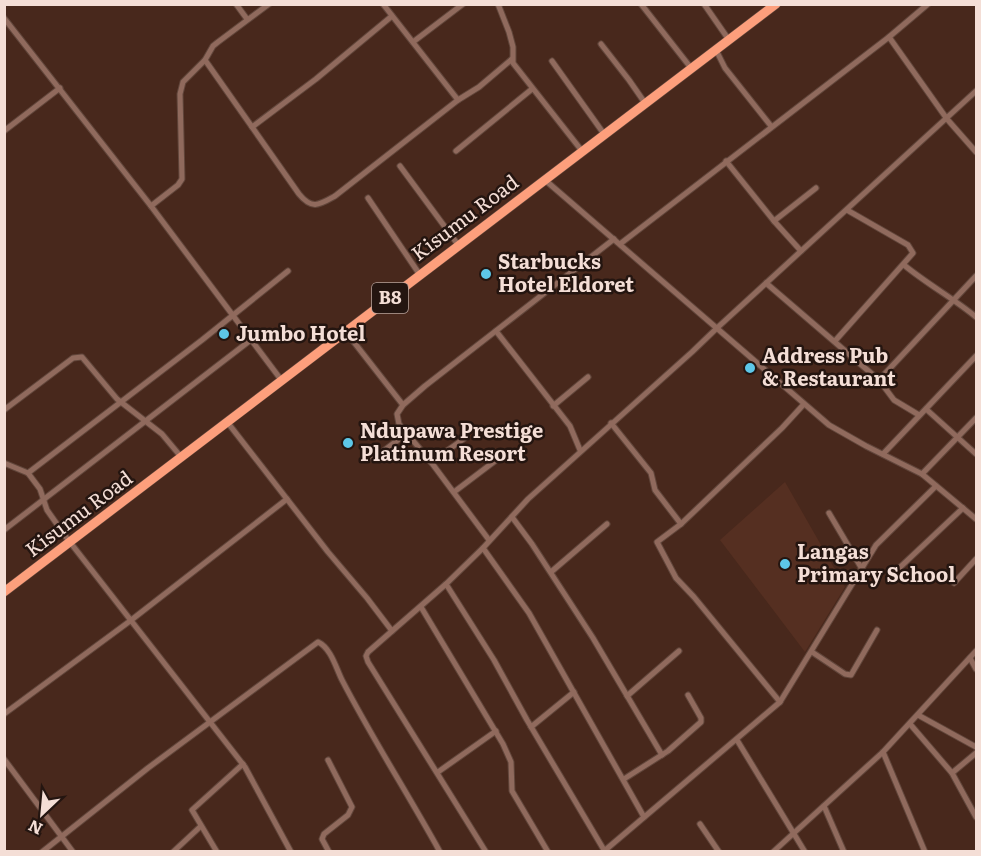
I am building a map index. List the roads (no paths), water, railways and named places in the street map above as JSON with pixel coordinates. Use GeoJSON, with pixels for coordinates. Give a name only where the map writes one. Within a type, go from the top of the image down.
{"type":"FeatureCollection","features":[{"type":"Feature","properties":{"kind":"highway","name":"Kisumu Road"},"geometry":{"type":"LineString","coordinates":[[4,592],[716,50],[770,6]]}},
{"type":"Feature","properties":{"kind":"street"},"geometry":{"type":"LineString","coordinates":[[236,4],[247,19]]}},
{"type":"Feature","properties":{"kind":"street"},"geometry":{"type":"LineString","coordinates":[[151,206],[182,180],[180,89],[184,80],[206,60],[213,46],[268,4]]}},
{"type":"Feature","properties":{"kind":"street"},"geometry":{"type":"LineString","coordinates":[[383,4],[458,100]]}},
{"type":"Feature","properties":{"kind":"street"},"geometry":{"type":"LineString","coordinates":[[413,42],[463,4]]}},
{"type":"Feature","properties":{"kind":"street"},"geometry":{"type":"LineString","coordinates":[[498,4],[510,32],[513,48],[512,59],[517,69],[582,151]]}},
{"type":"Feature","properties":{"kind":"street"},"geometry":{"type":"LineString","coordinates":[[641,4],[691,68]]}},
{"type":"Feature","properties":{"kind":"street"},"geometry":{"type":"LineString","coordinates":[[704,4],[729,40]]}},
{"type":"Feature","properties":{"kind":"street"},"geometry":{"type":"LineString","coordinates":[[620,244],[889,37],[928,4]]}},
{"type":"Feature","properties":{"kind":"street"},"geometry":{"type":"LineString","coordinates":[[252,127],[316,79],[392,16]]}},
{"type":"Feature","properties":{"kind":"street"},"geometry":{"type":"LineString","coordinates":[[4,18],[151,206],[282,381]]}},
{"type":"Feature","properties":{"kind":"street"},"geometry":{"type":"LineString","coordinates":[[889,37],[947,119],[976,152]]}},
{"type":"Feature","properties":{"kind":"street"},"geometry":{"type":"LineString","coordinates":[[602,44],[645,104]]}},
{"type":"Feature","properties":{"kind":"street"},"geometry":{"type":"LineString","coordinates":[[716,50],[725,68],[771,126]]}},
{"type":"Feature","properties":{"kind":"street"},"geometry":{"type":"LineString","coordinates":[[206,60],[299,194],[308,204],[317,204],[335,196],[458,100],[479,87],[512,59]]}},
{"type":"Feature","properties":{"kind":"street"},"geometry":{"type":"LineString","coordinates":[[552,61],[604,134]]}},
{"type":"Feature","properties":{"kind":"street"},"geometry":{"type":"LineString","coordinates":[[4,130],[60,88]]}},
{"type":"Feature","properties":{"kind":"street"},"geometry":{"type":"LineString","coordinates":[[456,151],[532,89]]}},
{"type":"Feature","properties":{"kind":"street"},"geometry":{"type":"LineString","coordinates":[[486,852],[366,658],[368,652],[446,584],[528,499],[580,450],[692,352],[976,91]]}},
{"type":"Feature","properties":{"kind":"street"},"geometry":{"type":"LineString","coordinates":[[726,161],[801,251]]}},
{"type":"Feature","properties":{"kind":"street"},"geometry":{"type":"LineString","coordinates":[[400,166],[459,246]]}},
{"type":"Feature","properties":{"kind":"street"},"geometry":{"type":"LineString","coordinates":[[544,180],[834,429],[922,474],[976,519]]}},
{"type":"Feature","properties":{"kind":"street"},"geometry":{"type":"LineString","coordinates":[[774,221],[816,188]]}},
{"type":"Feature","properties":{"kind":"street"},"geometry":{"type":"LineString","coordinates":[[368,198],[420,274]]}},
{"type":"Feature","properties":{"kind":"street"},"geometry":{"type":"LineString","coordinates":[[835,341],[911,257],[912,249],[847,210]]}},
{"type":"Feature","properties":{"kind":"street"},"geometry":{"type":"LineString","coordinates":[[489,540],[431,462],[399,424],[397,418],[403,405],[425,386],[614,239]]}},
{"type":"Feature","properties":{"kind":"street"},"geometry":{"type":"LineString","coordinates":[[904,265],[935,288],[955,299],[976,317]]}},
{"type":"Feature","properties":{"kind":"street"},"geometry":{"type":"LineString","coordinates":[[28,473],[234,316],[241,307],[274,284],[288,271]]}},
{"type":"Feature","properties":{"kind":"street"},"geometry":{"type":"LineString","coordinates":[[879,380],[976,276]]}},
{"type":"Feature","properties":{"kind":"street"},"geometry":{"type":"LineString","coordinates":[[766,283],[879,380],[894,400],[919,415]]}},
{"type":"Feature","properties":{"kind":"street"},"geometry":{"type":"LineString","coordinates":[[496,331],[570,426],[580,450]]}},
{"type":"Feature","properties":{"kind":"street"},"geometry":{"type":"LineString","coordinates":[[346,332],[403,405]]}},
{"type":"Feature","properties":{"kind":"street"},"geometry":{"type":"LineString","coordinates":[[4,530],[252,339]]}},
{"type":"Feature","properties":{"kind":"street"},"geometry":{"type":"LineString","coordinates":[[4,410],[79,356],[86,360],[121,402],[166,438],[182,458]]}},
{"type":"Feature","properties":{"kind":"street"},"geometry":{"type":"LineString","coordinates":[[882,454],[976,356]]}},
{"type":"Feature","properties":{"kind":"street"},"geometry":{"type":"LineString","coordinates":[[553,406],[588,377]]}},
{"type":"Feature","properties":{"kind":"street"},"geometry":{"type":"LineString","coordinates":[[780,702],[704,609],[680,584],[657,542],[681,524],[782,428],[804,404]]}},
{"type":"Feature","properties":{"kind":"street"},"geometry":{"type":"LineString","coordinates":[[926,409],[976,454]]}},
{"type":"Feature","properties":{"kind":"street"},"geometry":{"type":"LineString","coordinates":[[922,474],[976,418]]}},
{"type":"Feature","properties":{"kind":"street"},"geometry":{"type":"LineString","coordinates":[[228,423],[392,631]]}},
{"type":"Feature","properties":{"kind":"street"},"geometry":{"type":"LineString","coordinates":[[611,423],[651,473],[655,490],[681,524]]}},
{"type":"Feature","properties":{"kind":"street"},"geometry":{"type":"LineString","coordinates":[[373,459],[407,433]]}},
{"type":"Feature","properties":{"kind":"street"},"geometry":{"type":"LineString","coordinates":[[431,462],[465,438]]}},
{"type":"Feature","properties":{"kind":"street"},"geometry":{"type":"LineString","coordinates":[[453,492],[495,461]]}},
{"type":"Feature","properties":{"kind":"street"},"geometry":{"type":"LineString","coordinates":[[4,463],[28,473],[40,489],[53,520],[243,764],[291,852]]}},
{"type":"Feature","properties":{"kind":"street"},"geometry":{"type":"LineString","coordinates":[[446,584],[494,660],[604,851],[780,702],[883,537],[936,486]]}},
{"type":"Feature","properties":{"kind":"street"},"geometry":{"type":"LineString","coordinates":[[4,714],[130,621],[287,499]]}},
{"type":"Feature","properties":{"kind":"street"},"geometry":{"type":"LineString","coordinates":[[895,572],[963,508]]}},
{"type":"Feature","properties":{"kind":"street"},"geometry":{"type":"LineString","coordinates":[[829,513],[862,569]]}},
{"type":"Feature","properties":{"kind":"street"},"geometry":{"type":"LineString","coordinates":[[512,517],[551,572],[662,755]]}},
{"type":"Feature","properties":{"kind":"street"},"geometry":{"type":"LineString","coordinates":[[551,572],[607,524]]}},
{"type":"Feature","properties":{"kind":"street"},"geometry":{"type":"LineString","coordinates":[[483,548],[529,613],[644,817]]}},
{"type":"Feature","properties":{"kind":"street"},"geometry":{"type":"LineString","coordinates":[[954,583],[976,559]]}},
{"type":"Feature","properties":{"kind":"street"},"geometry":{"type":"LineString","coordinates":[[421,607],[496,731],[511,762],[513,791],[548,852]]}},
{"type":"Feature","properties":{"kind":"street"},"geometry":{"type":"LineString","coordinates":[[812,652],[845,674],[851,675],[877,630]]}},
{"type":"Feature","properties":{"kind":"street"},"geometry":{"type":"LineString","coordinates":[[42,852],[148,768],[315,643],[320,642],[336,664],[351,695],[441,852]]}},
{"type":"Feature","properties":{"kind":"street"},"geometry":{"type":"LineString","coordinates":[[627,696],[678,651]]}},
{"type":"Feature","properties":{"kind":"street"},"geometry":{"type":"LineString","coordinates":[[773,852],[884,752],[976,651]]}},
{"type":"Feature","properties":{"kind":"street"},"geometry":{"type":"LineString","coordinates":[[970,658],[976,669]]}},
{"type":"Feature","properties":{"kind":"street"},"geometry":{"type":"LineString","coordinates":[[531,727],[574,692]]}},
{"type":"Feature","properties":{"kind":"street"},"geometry":{"type":"LineString","coordinates":[[624,779],[662,755],[701,722],[688,695]]}},
{"type":"Feature","properties":{"kind":"street"},"geometry":{"type":"LineString","coordinates":[[918,715],[976,747]]}},
{"type":"Feature","properties":{"kind":"street"},"geometry":{"type":"LineString","coordinates":[[910,724],[952,773],[976,817]]}},
{"type":"Feature","properties":{"kind":"street"},"geometry":{"type":"LineString","coordinates":[[438,772],[496,731]]}},
{"type":"Feature","properties":{"kind":"street"},"geometry":{"type":"LineString","coordinates":[[737,740],[805,852]]}},
{"type":"Feature","properties":{"kind":"street"},"geometry":{"type":"LineString","coordinates":[[884,752],[925,852]]}},
{"type":"Feature","properties":{"kind":"street"},"geometry":{"type":"LineString","coordinates":[[952,773],[976,753]]}},
{"type":"Feature","properties":{"kind":"street"},"geometry":{"type":"LineString","coordinates":[[4,759],[73,852]]}},
{"type":"Feature","properties":{"kind":"street"},"geometry":{"type":"LineString","coordinates":[[328,760],[352,807],[348,815],[324,834],[322,839],[329,852]]}},
{"type":"Feature","properties":{"kind":"street"},"geometry":{"type":"LineString","coordinates":[[217,852],[192,812],[193,807],[243,764]]}},
{"type":"Feature","properties":{"kind":"street"},"geometry":{"type":"LineString","coordinates":[[824,806],[844,852]]}},
{"type":"Feature","properties":{"kind":"street"},"geometry":{"type":"LineString","coordinates":[[700,824],[719,852]]}},
{"type":"Feature","properties":{"kind":"street"},"geometry":{"type":"LineString","coordinates":[[173,852],[201,826]]}},
{"type":"Feature","properties":{"kind":"place","name":"Starbucks Hotel Eldoret"},"geometry":{"type":"Point","coordinates":[486,274]}},
{"type":"Feature","properties":{"kind":"place","name":"Jumbo Hotel"},"geometry":{"type":"Point","coordinates":[224,334]}},
{"type":"Feature","properties":{"kind":"place","name":"Address Pub & Restaurant"},"geometry":{"type":"Point","coordinates":[750,368]}},
{"type":"Feature","properties":{"kind":"place","name":"Ndupawa Prestige Platinum Resort"},"geometry":{"type":"Point","coordinates":[348,443]}},
{"type":"Feature","properties":{"kind":"place","name":"Langas Primary School"},"geometry":{"type":"Point","coordinates":[785,564]}}]}
